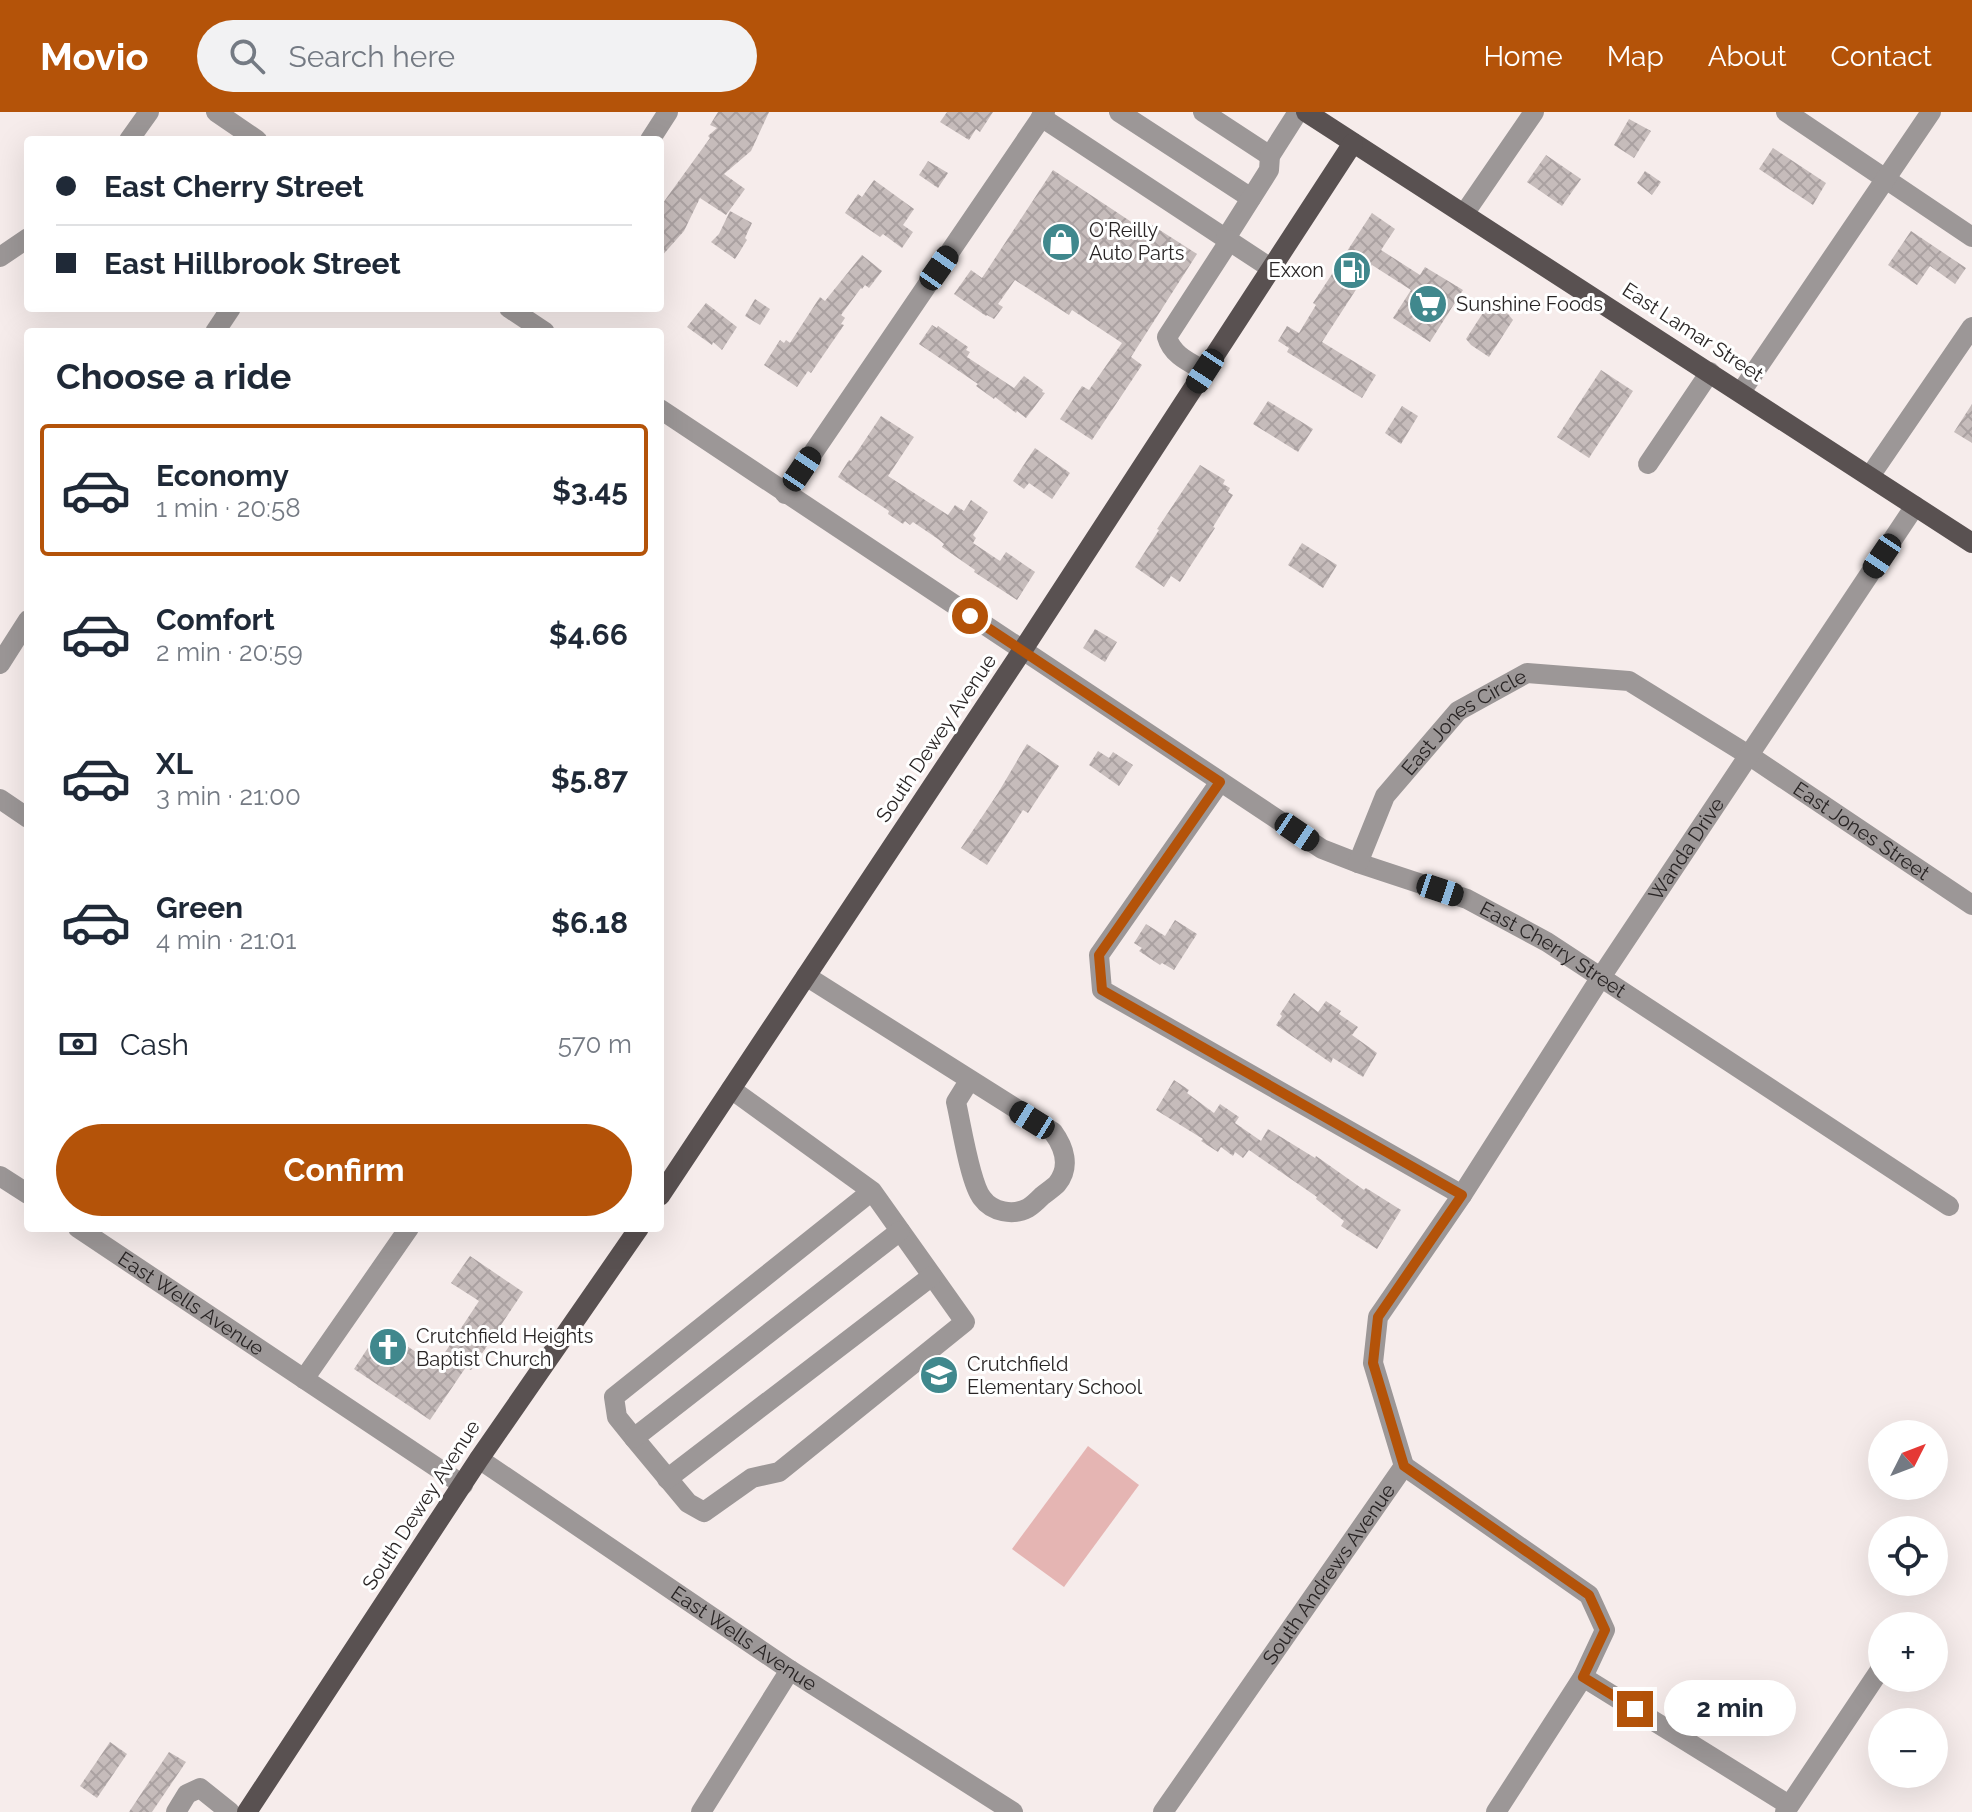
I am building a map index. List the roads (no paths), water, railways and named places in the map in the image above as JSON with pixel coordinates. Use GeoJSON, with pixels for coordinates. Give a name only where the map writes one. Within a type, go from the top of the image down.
{"type":"FeatureCollection","features":[{"type":"Feature","properties":{"kind":"main road","name":"East Lamar Street"},"geometry":{"type":"LineString","coordinates":[[1306,112],[1972,543]]}},
{"type":"Feature","properties":{"kind":"main road","name":"South Dewey Avenue"},"geometry":{"type":"LineString","coordinates":[[664,1190],[1022,651],[1353,143]]}},
{"type":"Feature","properties":{"kind":"main road","name":"South Dewey Avenue"},"geometry":{"type":"LineString","coordinates":[[252,1810],[479,1459],[636,1232]]}},
{"type":"Feature","properties":{"kind":"street"},"geometry":{"type":"LineString","coordinates":[[132,136],[149,112]]}},
{"type":"Feature","properties":{"kind":"street"},"geometry":{"type":"LineString","coordinates":[[216,112],[251,136]]}},
{"type":"Feature","properties":{"kind":"street"},"geometry":{"type":"LineString","coordinates":[[653,136],[668,112]]}},
{"type":"Feature","properties":{"kind":"street"},"geometry":{"type":"LineString","coordinates":[[1119,112],[1251,198]]}},
{"type":"Feature","properties":{"kind":"street"},"geometry":{"type":"LineString","coordinates":[[1203,112],[1270,156]]}},
{"type":"Feature","properties":{"kind":"street"},"geometry":{"type":"LineString","coordinates":[[1205,371],[1177,355],[1167,337],[1269,170],[1270,156],[1298,112]]}},
{"type":"Feature","properties":{"kind":"street"},"geometry":{"type":"LineString","coordinates":[[1464,214],[1534,112]]}},
{"type":"Feature","properties":{"kind":"street"},"geometry":{"type":"LineString","coordinates":[[1786,112],[1972,237]]}},
{"type":"Feature","properties":{"kind":"street"},"geometry":{"type":"LineString","coordinates":[[1741,392],[1931,112]]}},
{"type":"Feature","properties":{"kind":"street"},"geometry":{"type":"LineString","coordinates":[[785,494],[1043,114],[1272,269]]}},
{"type":"Feature","properties":{"kind":"street"},"geometry":{"type":"LineString","coordinates":[[0,257],[24,241]]}},
{"type":"Feature","properties":{"kind":"street"},"geometry":{"type":"LineString","coordinates":[[518,312],[539,321]]}},
{"type":"Feature","properties":{"kind":"street"},"geometry":{"type":"LineString","coordinates":[[1870,476],[1972,327]]}},
{"type":"Feature","properties":{"kind":"street"},"geometry":{"type":"LineString","coordinates":[[1648,464],[1710,372]]}},
{"type":"Feature","properties":{"kind":"street","name":"East Cherry Street"},"geometry":{"type":"LineString","coordinates":[[664,412],[1322,849],[1467,899],[1547,942],[1949,1206]]}},
{"type":"Feature","properties":{"kind":"street","name":"Wanda Drive"},"geometry":{"type":"LineString","coordinates":[[1462,1195],[1601,977],[1915,506]]}},
{"type":"Feature","properties":{"kind":"street"},"geometry":{"type":"LineString","coordinates":[[0,664],[24,626]]}},
{"type":"Feature","properties":{"kind":"street","name":"East Jones Circle"},"geometry":{"type":"LineString","coordinates":[[1358,863],[1385,796],[1458,711],[1527,673],[1629,681],[1750,756]]}},
{"type":"Feature","properties":{"kind":"street","name":"East Jones Street"},"geometry":{"type":"LineString","coordinates":[[1750,756],[1972,905]]}},
{"type":"Feature","properties":{"kind":"street"},"geometry":{"type":"LineString","coordinates":[[1220,782],[1099,955],[1102,990],[1462,1195]]}},
{"type":"Feature","properties":{"kind":"street"},"geometry":{"type":"LineString","coordinates":[[0,799],[24,815]]}},
{"type":"Feature","properties":{"kind":"street"},"geometry":{"type":"LineString","coordinates":[[806,976],[1053,1132],[1062,1144],[1065,1159],[1063,1172],[1057,1184],[1027,1208],[1014,1212],[999,1211],[984,1201],[976,1187],[956,1102],[969,1081]]}},
{"type":"Feature","properties":{"kind":"street"},"geometry":{"type":"LineString","coordinates":[[731,1089],[872,1191],[965,1322],[779,1472],[752,1478],[704,1512],[688,1503],[617,1417],[614,1397],[872,1191]]}},
{"type":"Feature","properties":{"kind":"street"},"geometry":{"type":"LineString","coordinates":[[0,1176],[24,1191]]}},
{"type":"Feature","properties":{"kind":"street","name":"South Andrews Avenue"},"geometry":{"type":"LineString","coordinates":[[1163,1812],[1404,1466],[1373,1363],[1378,1317],[1462,1195]]}},
{"type":"Feature","properties":{"kind":"street"},"geometry":{"type":"LineString","coordinates":[[634,1438],[900,1231]]}},
{"type":"Feature","properties":{"kind":"street","name":"East Wells Avenue"},"geometry":{"type":"LineString","coordinates":[[84,1232],[463,1485]]}},
{"type":"Feature","properties":{"kind":"street"},"geometry":{"type":"LineString","coordinates":[[304,1379],[406,1232]]}},
{"type":"Feature","properties":{"kind":"street"},"geometry":{"type":"LineString","coordinates":[[667,1479],[932,1276]]}},
{"type":"Feature","properties":{"kind":"street","name":"East Wells Avenue"},"geometry":{"type":"LineString","coordinates":[[479,1459],[790,1670],[1013,1812]]}},
{"type":"Feature","properties":{"kind":"street"},"geometry":{"type":"LineString","coordinates":[[1404,1466],[1589,1595],[1605,1630],[1583,1677],[1496,1812]]}},
{"type":"Feature","properties":{"kind":"street"},"geometry":{"type":"LineString","coordinates":[[701,1812],[790,1670]]}},
{"type":"Feature","properties":{"kind":"street"},"geometry":{"type":"LineString","coordinates":[[1583,1677],[1787,1808],[1868,1688]]}},
{"type":"Feature","properties":{"kind":"street"},"geometry":{"type":"LineString","coordinates":[[176,1812],[187,1794],[200,1788],[230,1812]]}},
{"type":"Feature","properties":{"kind":"place","name":"O'Reilly Auto Parts"},"geometry":{"type":"Point","coordinates":[1061,242]}},
{"type":"Feature","properties":{"kind":"place","name":"Exxon"},"geometry":{"type":"Point","coordinates":[1352,270]}},
{"type":"Feature","properties":{"kind":"place","name":"Sunshine Foods"},"geometry":{"type":"Point","coordinates":[1428,304]}},
{"type":"Feature","properties":{"kind":"place","name":"Crutchfield Heights Baptist Church"},"geometry":{"type":"Point","coordinates":[388,1347]}},
{"type":"Feature","properties":{"kind":"place","name":"Crutchfield Elementary School"},"geometry":{"type":"Point","coordinates":[939,1375]}}]}
